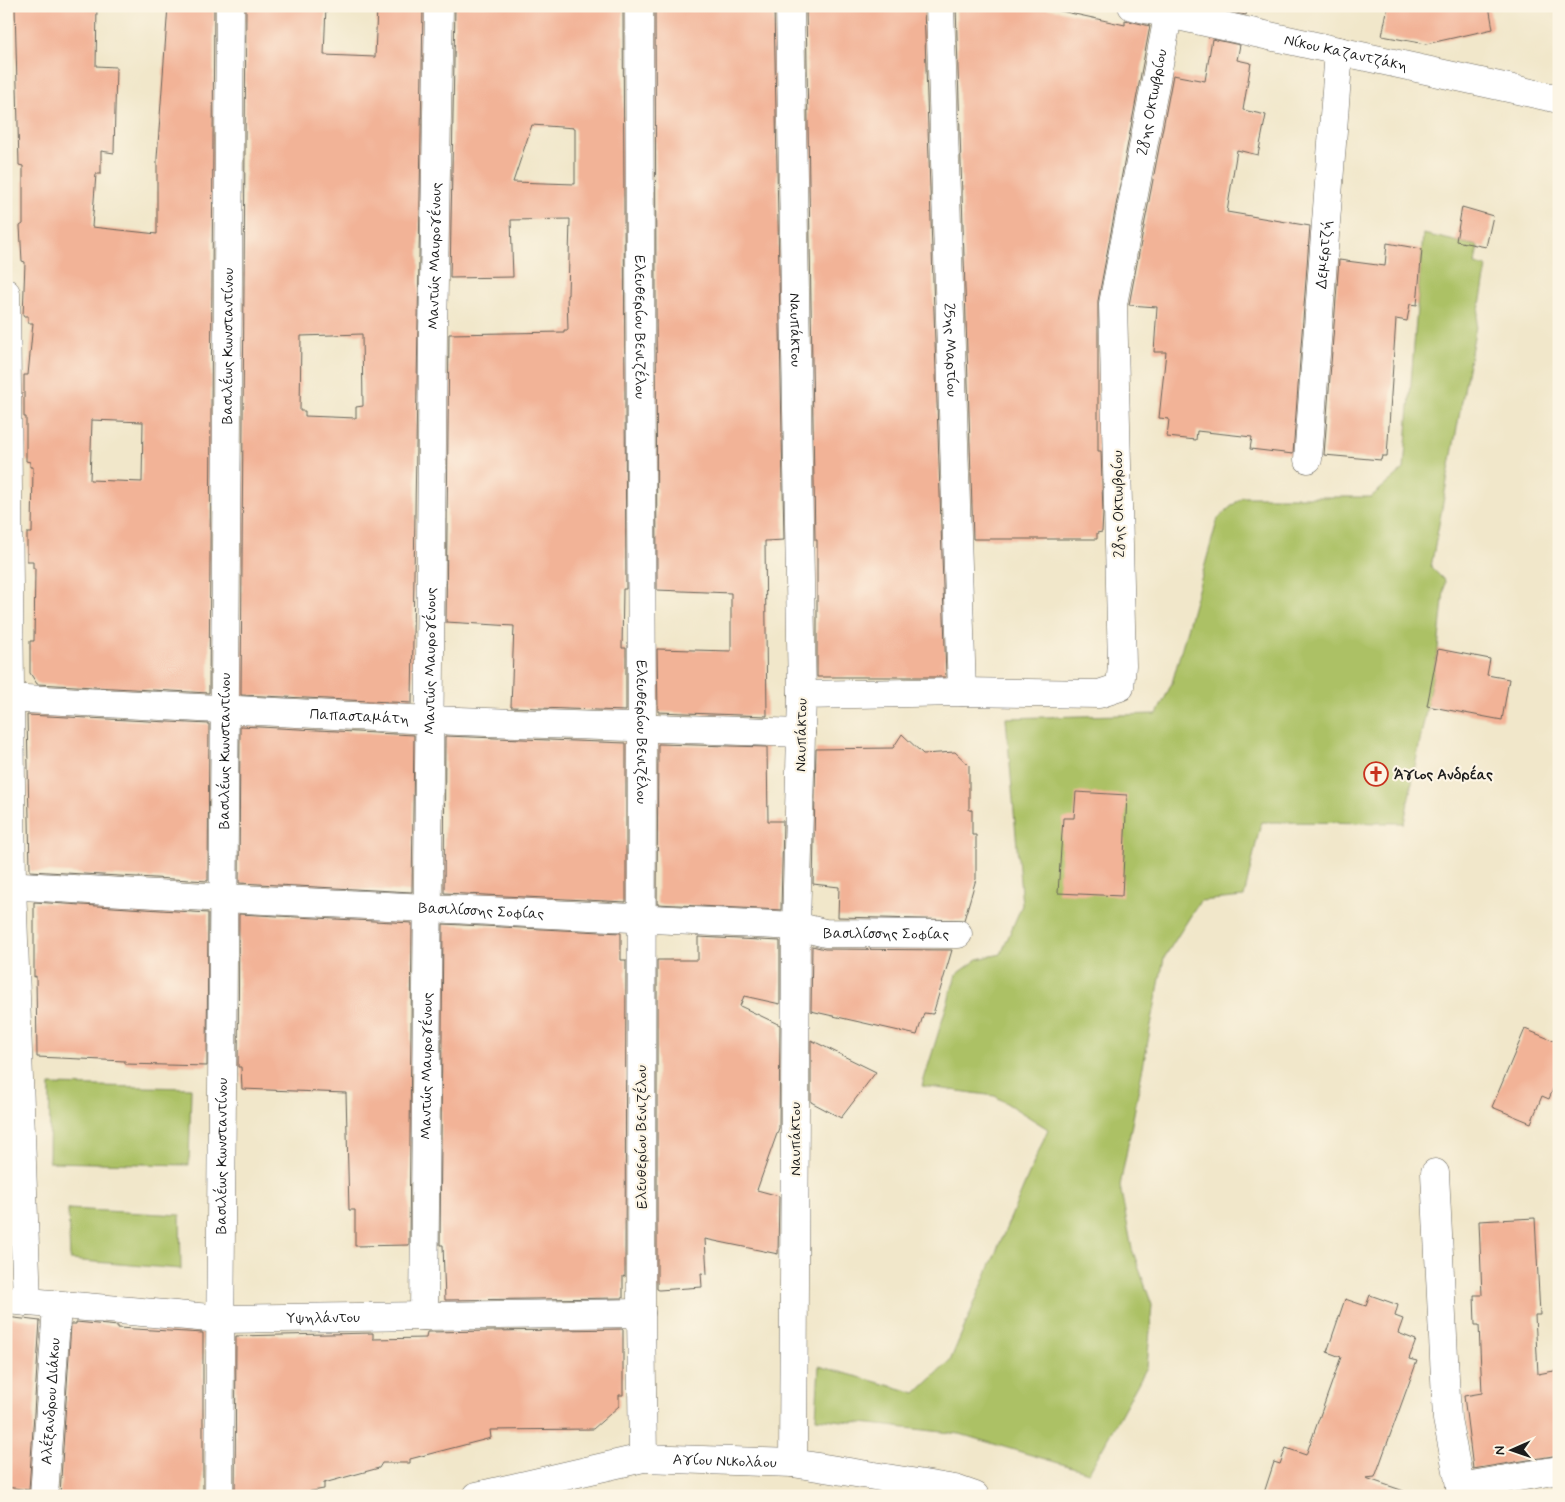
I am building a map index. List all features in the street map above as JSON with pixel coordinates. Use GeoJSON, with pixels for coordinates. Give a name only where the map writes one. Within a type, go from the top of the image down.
{"type":"FeatureCollection","features":[{"type":"Feature","properties":{"kind":"street","name":"Βασιλέως Κωνσταντίνου"},"geometry":{"type":"LineString","coordinates":[[219,1496],[230,6]]}},
{"type":"Feature","properties":{"kind":"street","name":"Μαντώς Μαυρογένους"},"geometry":{"type":"LineString","coordinates":[[424,1316],[439,6]]}},
{"type":"Feature","properties":{"kind":"street","name":"Ελευθερίου Βενιζέλου"},"geometry":{"type":"LineString","coordinates":[[639,6],[642,729],[641,1313],[643,1458]]}},
{"type":"Feature","properties":{"kind":"street","name":"Ναυπάκτου"},"geometry":{"type":"LineString","coordinates":[[790,6],[802,695],[796,926],[793,1463]]}},
{"type":"Feature","properties":{"kind":"street","name":"25ης Μαρτίου"},"geometry":{"type":"LineString","coordinates":[[940,6],[962,692]]}},
{"type":"Feature","properties":{"kind":"street","name":"Νίκου Καζαντζάκη"},"geometry":{"type":"LineString","coordinates":[[1132,6],[1169,10],[1339,51],[1559,99]]}},
{"type":"Feature","properties":{"kind":"street","name":"28ης Οκτωβρίου"},"geometry":{"type":"LineString","coordinates":[[802,695],[962,692],[1098,694],[1120,687],[1122,665],[1113,304],[1169,10]]}},
{"type":"Feature","properties":{"kind":"street","name":"Δεμερτζή"},"geometry":{"type":"LineString","coordinates":[[1308,459],[1339,51]]}},
{"type":"Feature","properties":{"kind":"street"},"geometry":{"type":"LineString","coordinates":[[6,293],[9,885],[17,1301]]}},
{"type":"Feature","properties":{"kind":"street","name":"Παπασταμάτη"},"geometry":{"type":"LineString","coordinates":[[8,698],[430,720],[642,729],[801,733]]}},
{"type":"Feature","properties":{"kind":"street","name":"Βασιλίσσης Σοφίας"},"geometry":{"type":"LineString","coordinates":[[9,885],[223,898],[796,926],[825,933],[958,934]]}},
{"type":"Feature","properties":{"kind":"street"},"geometry":{"type":"LineString","coordinates":[[1435,1173],[1447,1419],[1461,1491],[1559,1470]]}},
{"type":"Feature","properties":{"kind":"street","name":"Υψηλάντου"},"geometry":{"type":"LineString","coordinates":[[17,1301],[221,1319],[641,1313]]}},
{"type":"Feature","properties":{"kind":"street","name":"Αλέξανδρου Διάκου"},"geometry":{"type":"LineString","coordinates":[[44,1496],[57,1306]]}},
{"type":"Feature","properties":{"kind":"street","name":"Αγίου Νικολάου"},"geometry":{"type":"LineString","coordinates":[[477,1496],[643,1458],[793,1463],[955,1490],[976,1496]]}},
{"type":"Feature","properties":{"kind":"green space"},"geometry":{"type":"Polygon","coordinates":[[[1423,234],[1478,246],[1475,264],[1487,267],[1431,567],[1445,581],[1438,649],[1404,823],[1261,822],[1244,897],[1200,901],[1164,958],[1120,1186],[1132,1249],[1152,1305],[1147,1367],[1089,1472],[960,1434],[816,1418],[819,1366],[916,1393],[950,1361],[1048,1129],[995,1096],[922,1086],[956,975],[978,959],[1001,954],[1022,905],[1006,718],[1157,714],[1172,683],[1218,518],[1242,497],[1371,497],[1404,469],[1423,234]]]}},
{"type":"Feature","properties":{"kind":"green space"},"geometry":{"type":"Polygon","coordinates":[[[50,1085],[191,1088],[189,1165],[49,1162],[50,1085]]]}},
{"type":"Feature","properties":{"kind":"green space"},"geometry":{"type":"Polygon","coordinates":[[[68,1209],[180,1215],[181,1269],[70,1260],[68,1209]]]}},
{"type":"Feature","properties":{"kind":"building"},"geometry":{"type":"Polygon","coordinates":[[[15,6],[97,6],[96,66],[116,67],[114,153],[101,151],[101,174],[96,174],[92,227],[157,234],[157,158],[168,6],[214,6],[209,693],[37,684],[30,673],[30,641],[34,641],[35,568],[33,568],[33,561],[27,561],[27,533],[32,533],[33,467],[30,467],[30,462],[26,461],[24,375],[28,375],[33,323],[28,323],[28,316],[23,316],[25,262],[22,261],[20,226],[23,224],[23,166],[19,165],[15,6]],[[92,420],[90,480],[142,482],[143,422],[92,420]]]}},
{"type":"Feature","properties":{"kind":"building"},"geometry":{"type":"Polygon","coordinates":[[[246,6],[326,6],[324,55],[375,57],[377,6],[423,6],[412,703],[241,695],[246,6]],[[362,334],[301,336],[300,411],[305,411],[305,416],[356,418],[356,407],[363,406],[362,334]]]}},
{"type":"Feature","properties":{"kind":"building"},"geometry":{"type":"Polygon","coordinates":[[[455,6],[623,6],[626,589],[623,589],[622,648],[626,648],[626,711],[511,707],[514,626],[446,622],[449,334],[564,332],[564,330],[568,330],[567,295],[570,219],[511,220],[513,277],[450,278],[455,6]],[[532,125],[513,182],[575,184],[575,128],[532,125]]]}},
{"type":"Feature","properties":{"kind":"building"},"geometry":{"type":"Polygon","coordinates":[[[655,6],[774,6],[784,540],[765,541],[767,716],[658,712],[657,649],[731,651],[731,593],[657,590],[655,6]]]}},
{"type":"Feature","properties":{"kind":"building"},"geometry":{"type":"Polygon","coordinates":[[[806,6],[924,6],[946,677],[817,677],[817,540],[815,540],[806,6]]]}},
{"type":"Feature","properties":{"kind":"building"},"geometry":{"type":"Polygon","coordinates":[[[956,6],[1038,6],[1125,25],[1125,20],[1150,26],[1098,301],[1098,451],[1101,451],[1103,514],[1102,532],[1097,533],[1097,539],[973,539],[956,6]]]}},
{"type":"Feature","properties":{"kind":"building"},"geometry":{"type":"Polygon","coordinates":[[[1218,6],[1248,6],[1246,15],[1217,9],[1218,6]]]}},
{"type":"Feature","properties":{"kind":"building"},"geometry":{"type":"Polygon","coordinates":[[[1388,6],[1489,6],[1493,29],[1426,44],[1382,36],[1388,6]]]}},
{"type":"Feature","properties":{"kind":"building"},"geometry":{"type":"Polygon","coordinates":[[[1212,39],[1240,45],[1237,60],[1251,63],[1243,110],[1266,115],[1258,155],[1237,150],[1227,212],[1310,226],[1293,454],[1250,449],[1252,437],[1197,431],[1196,440],[1167,437],[1169,419],[1159,418],[1166,352],[1154,352],[1157,307],[1129,305],[1173,75],[1205,81],[1212,39]]]}},
{"type":"Feature","properties":{"kind":"building"},"geometry":{"type":"Polygon","coordinates":[[[1462,207],[1493,216],[1486,247],[1456,241],[1462,207]]]}},
{"type":"Feature","properties":{"kind":"building"},"geometry":{"type":"Polygon","coordinates":[[[1387,243],[1422,249],[1417,305],[1410,304],[1407,321],[1396,319],[1387,456],[1382,456],[1381,460],[1324,455],[1339,260],[1385,266],[1387,243]]]}},
{"type":"Feature","properties":{"kind":"building"},"geometry":{"type":"Polygon","coordinates":[[[1438,649],[1490,659],[1487,675],[1509,679],[1502,720],[1427,706],[1438,649]]]}},
{"type":"Feature","properties":{"kind":"building"},"geometry":{"type":"Polygon","coordinates":[[[27,715],[209,724],[208,881],[30,871],[27,715]]]}},
{"type":"Feature","properties":{"kind":"building"},"geometry":{"type":"Polygon","coordinates":[[[240,726],[414,735],[412,892],[239,883],[240,726]]]}},
{"type":"Feature","properties":{"kind":"building"},"geometry":{"type":"Polygon","coordinates":[[[902,734],[923,754],[955,752],[969,765],[969,810],[972,810],[972,835],[976,835],[976,879],[964,920],[838,917],[839,887],[813,884],[816,749],[893,748],[902,734]]]}},
{"type":"Feature","properties":{"kind":"building"},"geometry":{"type":"Polygon","coordinates":[[[445,736],[626,743],[626,902],[444,893],[445,736]]]}},
{"type":"Feature","properties":{"kind":"building"},"geometry":{"type":"Polygon","coordinates":[[[658,744],[767,747],[768,821],[783,821],[781,910],[657,904],[658,744]]]}},
{"type":"Feature","properties":{"kind":"building"},"geometry":{"type":"Polygon","coordinates":[[[1076,792],[1127,795],[1122,896],[1058,893],[1063,818],[1074,818],[1076,792]]]}},
{"type":"Feature","properties":{"kind":"building"},"geometry":{"type":"Polygon","coordinates":[[[34,902],[208,913],[207,1066],[125,1064],[125,1061],[37,1057],[34,902]]]}},
{"type":"Feature","properties":{"kind":"building"},"geometry":{"type":"Polygon","coordinates":[[[239,914],[412,923],[409,1245],[355,1246],[355,1210],[349,1210],[346,1093],[242,1089],[241,1067],[238,1067],[239,914]]]}},
{"type":"Feature","properties":{"kind":"building"},"geometry":{"type":"Polygon","coordinates":[[[443,924],[621,933],[621,960],[626,960],[625,1277],[623,1276],[623,1298],[445,1300],[443,1245],[440,1245],[443,924]]]}},
{"type":"Feature","properties":{"kind":"building"},"geometry":{"type":"Polygon","coordinates":[[[698,937],[780,941],[780,1004],[744,996],[740,1006],[780,1025],[779,1128],[757,1190],[779,1196],[778,1254],[705,1239],[707,1274],[701,1273],[702,1287],[659,1290],[657,1289],[657,960],[698,960],[698,937]]]}},
{"type":"Feature","properties":{"kind":"building"},"geometry":{"type":"Polygon","coordinates":[[[812,946],[825,949],[952,950],[933,1014],[924,1013],[917,1035],[811,1011],[812,946]]]}},
{"type":"Feature","properties":{"kind":"building"},"geometry":{"type":"Polygon","coordinates":[[[1525,1029],[1559,1043],[1559,1074],[1549,1099],[1542,1096],[1531,1123],[1492,1107],[1525,1029]]]}},
{"type":"Feature","properties":{"kind":"building"},"geometry":{"type":"Polygon","coordinates":[[[811,1040],[876,1072],[841,1118],[811,1102],[811,1040]]]}},
{"type":"Feature","properties":{"kind":"building"},"geometry":{"type":"Polygon","coordinates":[[[1535,1218],[1540,1315],[1535,1315],[1538,1374],[1559,1370],[1559,1455],[1473,1469],[1464,1396],[1482,1393],[1479,1325],[1475,1325],[1474,1295],[1482,1295],[1479,1221],[1535,1218]]]}},
{"type":"Feature","properties":{"kind":"building"},"geometry":{"type":"Polygon","coordinates":[[[1370,1295],[1398,1305],[1395,1316],[1403,1319],[1398,1333],[1416,1340],[1409,1359],[1417,1361],[1375,1477],[1366,1478],[1404,1491],[1403,1496],[1263,1496],[1274,1462],[1280,1464],[1286,1448],[1306,1455],[1341,1357],[1327,1352],[1345,1299],[1366,1306],[1370,1295]]]}},
{"type":"Feature","properties":{"kind":"building"},"geometry":{"type":"Polygon","coordinates":[[[6,1317],[40,1321],[29,1490],[6,1487],[6,1317]]]}},
{"type":"Feature","properties":{"kind":"building"},"geometry":{"type":"Polygon","coordinates":[[[76,1322],[118,1326],[118,1328],[203,1333],[203,1496],[63,1496],[60,1494],[71,1324],[76,1324],[76,1322]]]}},
{"type":"Feature","properties":{"kind":"building"},"geometry":{"type":"Polygon","coordinates":[[[623,1329],[623,1395],[619,1395],[619,1406],[593,1429],[490,1430],[491,1438],[410,1459],[410,1463],[382,1463],[379,1468],[324,1483],[324,1489],[282,1496],[235,1496],[236,1336],[373,1333],[373,1339],[426,1338],[427,1332],[623,1329]]]}},
{"type":"Feature","properties":{"kind":"place","name":"Άγιος Ανδρέας"},"geometry":{"type":"Point","coordinates":[1376,774]}}]}
